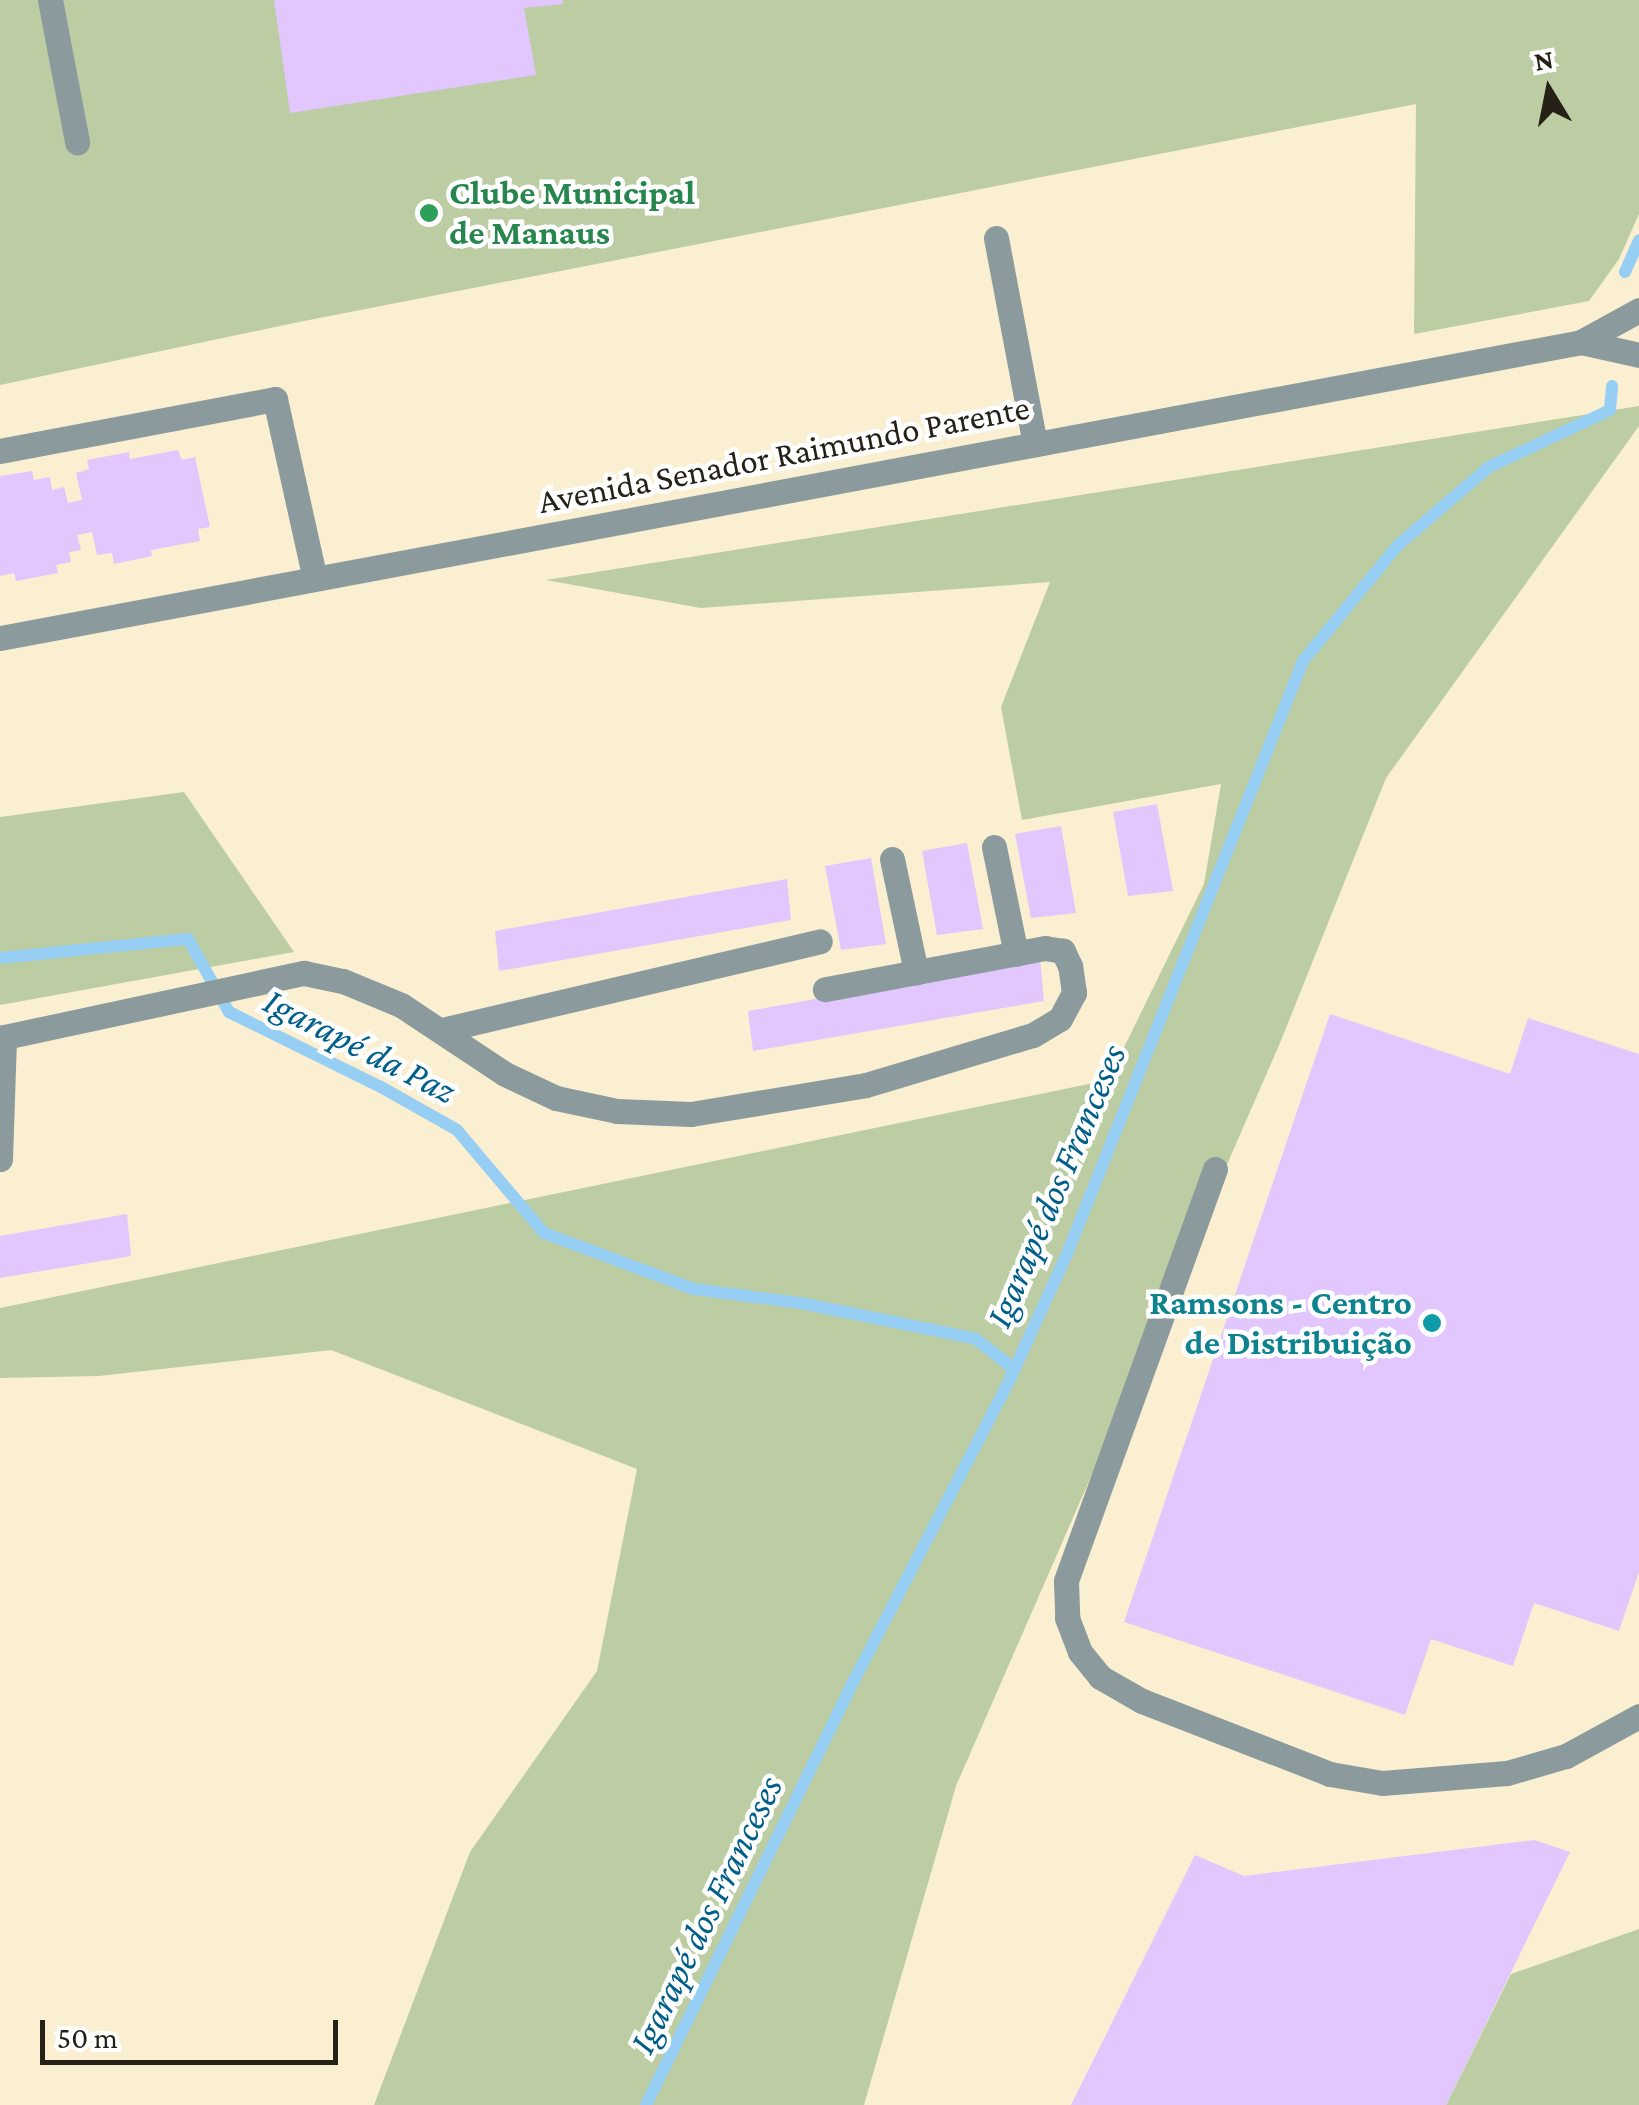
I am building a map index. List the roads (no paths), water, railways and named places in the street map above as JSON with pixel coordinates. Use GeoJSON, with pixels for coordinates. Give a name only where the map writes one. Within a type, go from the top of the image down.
{"type":"FeatureCollection","features":[{"type":"Feature","properties":{"kind":"street"},"geometry":{"type":"LineString","coordinates":[[50,0],[77,142]]}},
{"type":"Feature","properties":{"kind":"street"},"geometry":{"type":"LineString","coordinates":[[996,238],[1035,444]]}},
{"type":"Feature","properties":{"kind":"street","name":"Avenida Senador Raimundo Parente"},"geometry":{"type":"LineString","coordinates":[[0,638],[1581,342],[1639,310]]}},
{"type":"Feature","properties":{"kind":"street","name":"Avenida Senador Raimundo Parente"},"geometry":{"type":"LineString","coordinates":[[1581,342],[1639,355]]}},
{"type":"Feature","properties":{"kind":"street"},"geometry":{"type":"LineString","coordinates":[[0,451],[275,399],[315,579]]}},
{"type":"Feature","properties":{"kind":"street"},"geometry":{"type":"LineString","coordinates":[[994,847],[1016,954]]}},
{"type":"Feature","properties":{"kind":"street"},"geometry":{"type":"LineString","coordinates":[[892,858],[916,972]]}},
{"type":"Feature","properties":{"kind":"street"},"geometry":{"type":"LineString","coordinates":[[442,1030],[820,942]]}},
{"type":"Feature","properties":{"kind":"street"},"geometry":{"type":"LineString","coordinates":[[0,1160],[2,1038],[304,973],[343,981],[401,1005],[505,1074],[556,1098],[617,1111],[691,1114],[866,1085],[1033,1035],[1060,1018],[1074,993],[1070,966],[1062,952],[1045,948],[825,988]]}},
{"type":"Feature","properties":{"kind":"street"},"geometry":{"type":"LineString","coordinates":[[1215,1169],[1066,1580],[1067,1618],[1080,1652],[1100,1677],[1142,1701],[1330,1774],[1382,1783],[1507,1772],[1627,1735],[1639,1716]]}},
{"type":"Feature","properties":{"kind":"waterway","name":"Igarapé dos Franceses"},"geometry":{"type":"LineString","coordinates":[[1625,272],[1639,240]]}},
{"type":"Feature","properties":{"kind":"waterway","name":"Igarapé dos Franceses"},"geometry":{"type":"LineString","coordinates":[[646,2105],[849,1690],[1010,1379],[1067,1254],[1303,661],[1397,546],[1489,467],[1610,410],[1612,386]]}},
{"type":"Feature","properties":{"kind":"waterway","name":"Igarapé da Paz"},"geometry":{"type":"LineString","coordinates":[[0,958],[188,939],[229,1012],[381,1087],[457,1130],[544,1233],[694,1289],[801,1303],[976,1339],[1014,1369],[1011,1376]]}},
{"type":"Feature","properties":{"kind":"place","name":"Clube Municipal de Manaus"},"geometry":{"type":"Point","coordinates":[429,213]}},
{"type":"Feature","properties":{"kind":"place","name":"Ramsons - Centro de Distribuição"},"geometry":{"type":"Point","coordinates":[1432,1323]}}]}
